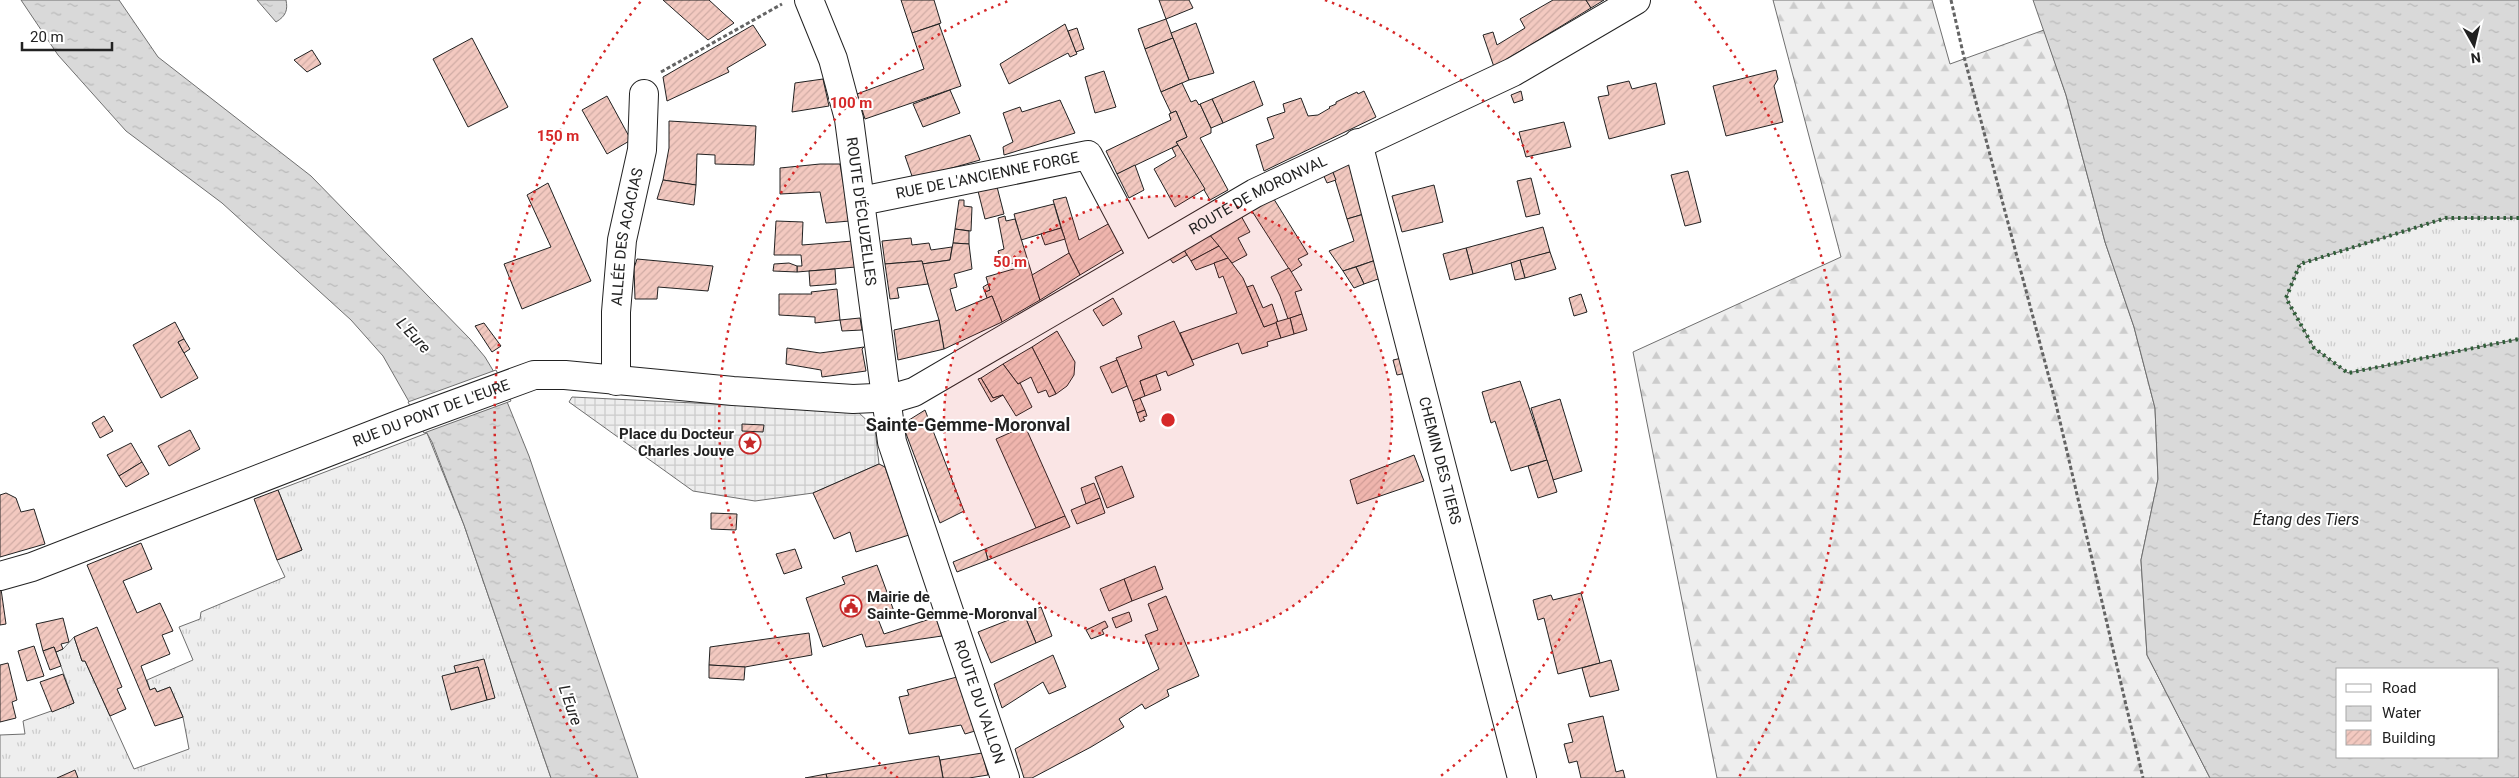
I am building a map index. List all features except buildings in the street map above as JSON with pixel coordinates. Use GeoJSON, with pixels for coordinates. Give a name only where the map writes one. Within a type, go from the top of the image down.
{"type":"FeatureCollection","features":[{"type":"Feature","properties":{"kind":"street","name":"ROUTE D'ÉCLUZELLES"},"geometry":{"type":"LineString","coordinates":[[809,0],[842,90],[861,201],[885,398]]}},
{"type":"Feature","properties":{"kind":"street","name":"ROUTE DE MORONVAL"},"geometry":{"type":"LineString","coordinates":[[885,398],[905,395],[924,388],[1142,257],[1255,193],[1358,143],[1513,72],[1636,0]]}},
{"type":"Feature","properties":{"kind":"street","name":"ALLÉE DES ACACIAS"},"geometry":{"type":"LineString","coordinates":[[616,382],[616,312],[622,240],[642,150],[644,94]]}},
{"type":"Feature","properties":{"kind":"street","name":"CHEMIN DES TIERS"},"geometry":{"type":"LineString","coordinates":[[1358,143],[1522,778]]}},
{"type":"Feature","properties":{"kind":"street","name":"RUE DE L'ANCIENNE FORGE"},"geometry":{"type":"LineString","coordinates":[[861,201],[1088,155],[1142,257]]}},
{"type":"Feature","properties":{"kind":"street","name":"RUE DU PONT DE L'EURE"},"geometry":{"type":"LineString","coordinates":[[0,576],[41,563],[403,423],[525,378],[565,375],[616,382],[854,399],[885,398]]}},
{"type":"Feature","properties":{"kind":"street","name":"ROUTE DU VALLON"},"geometry":{"type":"LineString","coordinates":[[885,398],[889,429],[898,463],[1005,778]]}},
{"type":"Feature","properties":{"kind":"path"},"geometry":{"type":"LineString","coordinates":[[1951,0],[1962,53],[2055,400],[2143,778]]}},
{"type":"Feature","properties":{"kind":"path"},"geometry":{"type":"LineString","coordinates":[[644,94],[657,74],[773,8]]}},
{"type":"Feature","properties":{"kind":"green space"},"geometry":{"type":"Polygon","coordinates":[[[1773,0],[1932,0],[1950,64],[2044,30],[2066,95],[2105,242],[2134,327],[2155,408],[2158,479],[2141,560],[2147,655],[2210,778],[1717,778],[1633,352],[1841,257],[1773,0]]]}},
{"type":"Feature","properties":{"kind":"green space"},"geometry":{"type":"Polygon","coordinates":[[[2446,218],[2519,218],[2519,339],[2348,373],[2314,348],[2286,298],[2300,264],[2446,218]]]}},
{"type":"Feature","properties":{"kind":"green space"},"geometry":{"type":"Polygon","coordinates":[[[427,433],[464,525],[551,778],[0,778],[0,735],[25,734],[23,721],[74,703],[56,652],[63,649],[74,637],[82,661],[85,661],[134,769],[189,749],[183,717],[170,687],[157,692],[155,688],[150,690],[147,680],[193,660],[179,627],[200,619],[201,612],[285,577],[277,560],[302,550],[278,490],[427,433]]]}},
{"type":"Feature","properties":{"kind":"shaded area","name":"Place du Docteur Charles Jouve"},"geometry":{"type":"Polygon","coordinates":[[[572,397],[857,411],[875,428],[879,464],[813,493],[755,501],[693,491],[569,402],[572,397]]]}},
{"type":"Feature","properties":{"kind":"water","name":"L'Eure"},"geometry":{"type":"Polygon","coordinates":[[[21,0],[119,0],[158,57],[311,176],[470,339],[485,357],[497,377],[529,456],[638,778],[551,778],[464,525],[432,442],[383,356],[351,320],[222,203],[126,131],[58,55],[21,0]]]}},
{"type":"Feature","properties":{"kind":"water"},"geometry":{"type":"Polygon","coordinates":[[[257,0],[286,0],[286,12],[276,22],[257,0]]]}},
{"type":"Feature","properties":{"kind":"water","name":"Étang des Tiers"},"geometry":{"type":"Polygon","coordinates":[[[2033,0],[2519,0],[2519,218],[2446,218],[2300,264],[2286,298],[2314,348],[2348,373],[2519,339],[2519,778],[2210,778],[2147,655],[2141,560],[2158,479],[2155,408],[2134,327],[2105,242],[2066,95],[2033,0]]]}},
{"type":"Feature","properties":{"kind":"pier"},"geometry":{"type":"Polygon","coordinates":[[[496,370],[511,401],[424,433],[408,402],[496,370]]]}},
{"type":"Feature","properties":{"kind":"hedge"},"geometry":{"type":"LineString","coordinates":[[2519,218],[2446,218],[2300,264],[2286,298],[2314,348],[2348,373],[2519,339]]}},
{"type":"Feature","properties":{"kind":"place","name":"Place du Docteur Charles Jouve"},"geometry":{"type":"Point","coordinates":[750,443]}},
{"type":"Feature","properties":{"kind":"place","name":"Mairie de Sainte-Gemme-Moronval"},"geometry":{"type":"Point","coordinates":[851,606]}},
{"type":"Feature","properties":{"kind":"district","name":"Sainte-Gemme-Moronval"},"geometry":{"type":"Point","coordinates":[968,425]}}]}
